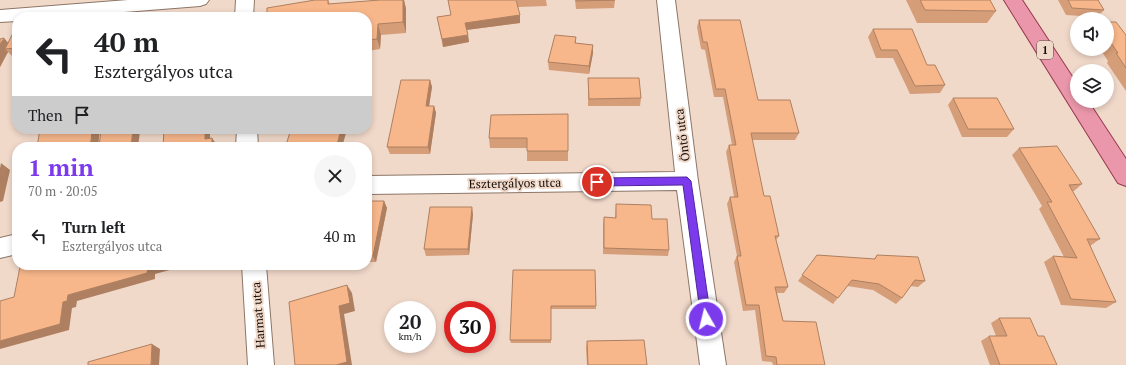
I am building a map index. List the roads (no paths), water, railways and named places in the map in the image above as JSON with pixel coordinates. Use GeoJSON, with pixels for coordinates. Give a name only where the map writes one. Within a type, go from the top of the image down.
{"type":"FeatureCollection","features":[{"type":"Feature","properties":{"kind":"main road","name":"1"},"geometry":{"type":"LineString","coordinates":[[1013,0],[1070,89]]}},
{"type":"Feature","properties":{"kind":"main road","name":"1"},"geometry":{"type":"LineString","coordinates":[[1082,108],[1126,177]]}},
{"type":"Feature","properties":{"kind":"street"},"geometry":{"type":"LineString","coordinates":[[50,12],[200,0]]}},
{"type":"Feature","properties":{"kind":"street"},"geometry":{"type":"LineString","coordinates":[[244,0],[244,12]]}},
{"type":"Feature","properties":{"kind":"street","name":"Öntő utca"},"geometry":{"type":"LineString","coordinates":[[666,0],[687,181],[713,365]]}},
{"type":"Feature","properties":{"kind":"street"},"geometry":{"type":"LineString","coordinates":[[0,16],[12,15]]}},
{"type":"Feature","properties":{"kind":"street","name":"Esztergályos utca"},"geometry":{"type":"LineString","coordinates":[[372,185],[687,181]]}},
{"type":"Feature","properties":{"kind":"street"},"geometry":{"type":"LineString","coordinates":[[0,248],[12,245]]}},
{"type":"Feature","properties":{"kind":"street","name":"Harmat utca"},"geometry":{"type":"LineString","coordinates":[[254,270],[261,365]]}}]}
